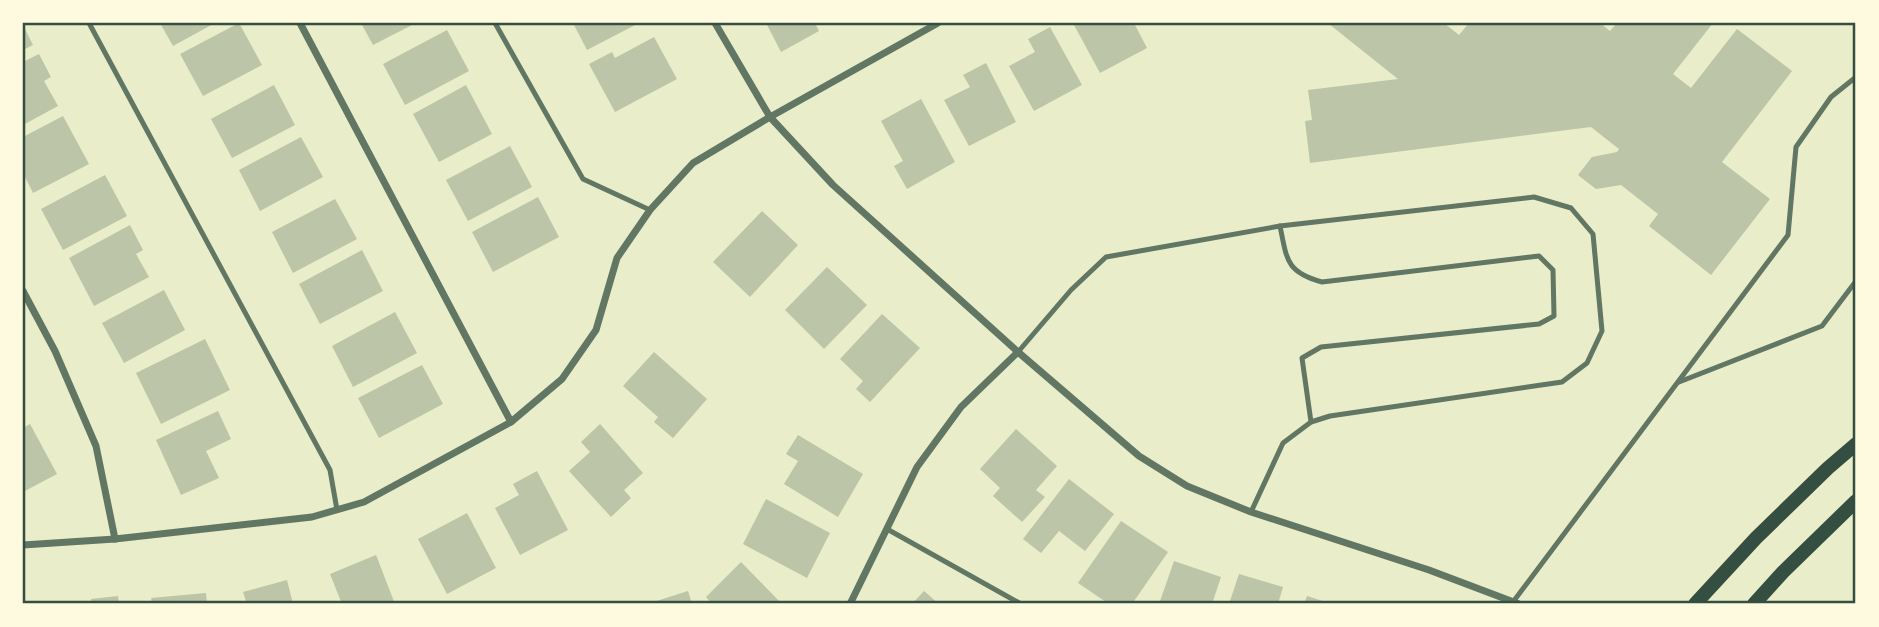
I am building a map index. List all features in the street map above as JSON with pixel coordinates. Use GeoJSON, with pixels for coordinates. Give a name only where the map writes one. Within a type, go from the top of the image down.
{"type":"FeatureCollection","features":[{"type":"Feature","properties":{"kind":"main road"},"geometry":{"type":"LineString","coordinates":[[1695,604],[1756,538],[1856,444]]}},
{"type":"Feature","properties":{"kind":"main road"},"geometry":{"type":"LineString","coordinates":[[1754,604],[1856,501]]}},
{"type":"Feature","properties":{"kind":"street"},"geometry":{"type":"LineString","coordinates":[[300,23],[511,422]]}},
{"type":"Feature","properties":{"kind":"street"},"geometry":{"type":"LineString","coordinates":[[716,23],[771,117],[833,185],[1018,352],[1139,456],[1187,486],[1251,512],[1429,570],[1516,603]]}},
{"type":"Feature","properties":{"kind":"street"},"geometry":{"type":"LineString","coordinates":[[23,545],[312,517],[363,502],[511,422],[562,379],[596,330],[617,258],[650,210],[693,163],[938,23]]}},
{"type":"Feature","properties":{"kind":"street"},"geometry":{"type":"LineString","coordinates":[[23,291],[55,351],[96,446],[115,538]]}},
{"type":"Feature","properties":{"kind":"street"},"geometry":{"type":"LineString","coordinates":[[850,604],[917,467],[961,407],[1018,352]]}},
{"type":"Feature","properties":{"kind":"lane"},"geometry":{"type":"LineString","coordinates":[[89,23],[330,470],[337,510]]}},
{"type":"Feature","properties":{"kind":"lane"},"geometry":{"type":"LineString","coordinates":[[495,23],[583,179],[650,210]]}},
{"type":"Feature","properties":{"kind":"lane"},"geometry":{"type":"LineString","coordinates":[[1516,603],[1788,235],[1796,146],[1831,97],[1856,77]]}},
{"type":"Feature","properties":{"kind":"lane"},"geometry":{"type":"LineString","coordinates":[[1018,352],[1071,290],[1106,257],[1280,226],[1534,197],[1571,208],[1593,234],[1602,331],[1587,363],[1562,382],[1330,416],[1311,422],[1283,443],[1251,512]]}},
{"type":"Feature","properties":{"kind":"lane"},"geometry":{"type":"LineString","coordinates":[[1280,226],[1287,261],[1303,277],[1322,282],[1539,256],[1553,271],[1554,316],[1539,324],[1321,347],[1301,358],[1311,422]]}},
{"type":"Feature","properties":{"kind":"lane"},"geometry":{"type":"LineString","coordinates":[[1679,382],[1822,326],[1856,281]]}},
{"type":"Feature","properties":{"kind":"lane"},"geometry":{"type":"LineString","coordinates":[[887,529],[1021,604]]}},
{"type":"Feature","properties":{"kind":"building"},"geometry":{"type":"Polygon","coordinates":[[[160,23],[215,23],[173,46],[160,23]]]}},
{"type":"Feature","properties":{"kind":"building"},"geometry":{"type":"Polygon","coordinates":[[[239,23],[262,65],[203,96],[180,54],[239,23]]]}},
{"type":"Feature","properties":{"kind":"building"},"geometry":{"type":"Polygon","coordinates":[[[361,23],[416,23],[373,45],[361,23]]]}},
{"type":"Feature","properties":{"kind":"building"},"geometry":{"type":"Polygon","coordinates":[[[573,23],[639,23],[587,50],[573,23]]]}},
{"type":"Feature","properties":{"kind":"building"},"geometry":{"type":"Polygon","coordinates":[[[766,23],[815,23],[819,31],[781,52],[766,23]]]}},
{"type":"Feature","properties":{"kind":"building"},"geometry":{"type":"Polygon","coordinates":[[[1073,23],[1134,23],[1147,48],[1100,73],[1073,23]]]}},
{"type":"Feature","properties":{"kind":"building"},"geometry":{"type":"Polygon","coordinates":[[[1330,23],[1444,23],[1459,35],[1469,23],[1600,23],[1610,31],[1617,23],[1713,23],[1673,74],[1691,88],[1737,29],[1792,71],[1722,162],[1770,199],[1711,275],[1649,226],[1658,214],[1621,185],[1596,189],[1578,175],[1592,157],[1617,152],[1619,149],[1591,127],[1310,163],[1305,121],[1312,120],[1308,90],[1398,79],[1330,23]]]}},
{"type":"Feature","properties":{"kind":"building"},"geometry":{"type":"Polygon","coordinates":[[[23,25],[33,45],[23,50],[23,25]]]}},
{"type":"Feature","properties":{"kind":"building"},"geometry":{"type":"Polygon","coordinates":[[[1050,27],[1082,85],[1034,111],[1009,66],[1035,52],[1028,39],[1050,27]]]}},
{"type":"Feature","properties":{"kind":"building"},"geometry":{"type":"Polygon","coordinates":[[[447,30],[469,71],[405,105],[383,64],[447,30]]]}},
{"type":"Feature","properties":{"kind":"building"},"geometry":{"type":"Polygon","coordinates":[[[654,37],[677,79],[615,112],[589,64],[612,52],[615,58],[654,37]]]}},
{"type":"Feature","properties":{"kind":"building"},"geometry":{"type":"Polygon","coordinates":[[[39,54],[51,77],[44,81],[58,106],[23,125],[23,62],[39,54]]]}},
{"type":"Feature","properties":{"kind":"building"},"geometry":{"type":"Polygon","coordinates":[[[986,63],[1016,122],[969,146],[944,100],[970,87],[963,75],[986,63]]]}},
{"type":"Feature","properties":{"kind":"building"},"geometry":{"type":"Polygon","coordinates":[[[274,85],[295,125],[232,158],[211,119],[274,85]]]}},
{"type":"Feature","properties":{"kind":"building"},"geometry":{"type":"Polygon","coordinates":[[[466,85],[492,134],[439,162],[413,114],[466,85]]]}},
{"type":"Feature","properties":{"kind":"building"},"geometry":{"type":"Polygon","coordinates":[[[921,99],[955,162],[907,189],[894,166],[903,161],[881,121],[921,99]]]}},
{"type":"Feature","properties":{"kind":"building"},"geometry":{"type":"Polygon","coordinates":[[[63,116],[89,164],[33,193],[23,173],[23,137],[63,116]]]}},
{"type":"Feature","properties":{"kind":"building"},"geometry":{"type":"Polygon","coordinates":[[[301,137],[323,177],[260,211],[239,170],[301,137]]]}},
{"type":"Feature","properties":{"kind":"building"},"geometry":{"type":"Polygon","coordinates":[[[510,146],[532,187],[468,221],[446,180],[510,146]]]}},
{"type":"Feature","properties":{"kind":"building"},"geometry":{"type":"Polygon","coordinates":[[[105,175],[127,216],[63,250],[41,209],[105,175]]]}},
{"type":"Feature","properties":{"kind":"building"},"geometry":{"type":"Polygon","coordinates":[[[538,197],[559,237],[493,272],[472,232],[538,197]]]}},
{"type":"Feature","properties":{"kind":"building"},"geometry":{"type":"Polygon","coordinates":[[[335,199],[357,239],[293,273],[272,232],[335,199]]]}},
{"type":"Feature","properties":{"kind":"building"},"geometry":{"type":"Polygon","coordinates":[[[762,211],[798,245],[750,297],[713,262],[762,211]]]}},
{"type":"Feature","properties":{"kind":"building"},"geometry":{"type":"Polygon","coordinates":[[[130,225],[143,250],[136,254],[149,277],[94,306],[69,258],[130,225]]]}},
{"type":"Feature","properties":{"kind":"building"},"geometry":{"type":"Polygon","coordinates":[[[362,250],[383,291],[320,324],[299,284],[362,250]]]}},
{"type":"Feature","properties":{"kind":"building"},"geometry":{"type":"Polygon","coordinates":[[[827,267],[867,305],[824,349],[785,310],[827,267]]]}},
{"type":"Feature","properties":{"kind":"building"},"geometry":{"type":"Polygon","coordinates":[[[164,290],[185,330],[124,363],[102,323],[164,290]]]}},
{"type":"Feature","properties":{"kind":"building"},"geometry":{"type":"Polygon","coordinates":[[[395,312],[417,353],[353,387],[332,346],[395,312]]]}},
{"type":"Feature","properties":{"kind":"building"},"geometry":{"type":"Polygon","coordinates":[[[882,314],[920,348],[870,402],[856,389],[863,381],[840,359],[882,314]]]}},
{"type":"Feature","properties":{"kind":"building"},"geometry":{"type":"Polygon","coordinates":[[[205,339],[230,390],[161,424],[136,373],[205,339]]]}},
{"type":"Feature","properties":{"kind":"building"},"geometry":{"type":"Polygon","coordinates":[[[654,352],[707,399],[673,438],[654,422],[658,417],[623,386],[654,352]]]}},
{"type":"Feature","properties":{"kind":"building"},"geometry":{"type":"Polygon","coordinates":[[[422,365],[443,404],[379,438],[358,398],[422,365]]]}},
{"type":"Feature","properties":{"kind":"building"},"geometry":{"type":"Polygon","coordinates":[[[218,411],[231,439],[206,451],[219,478],[181,495],[156,440],[218,411]]]}},
{"type":"Feature","properties":{"kind":"building"},"geometry":{"type":"Polygon","coordinates":[[[30,424],[57,474],[23,492],[23,428],[30,424]]]}},
{"type":"Feature","properties":{"kind":"building"},"geometry":{"type":"Polygon","coordinates":[[[600,424],[643,473],[624,490],[631,498],[611,517],[569,471],[590,452],[581,442],[600,424]]]}},
{"type":"Feature","properties":{"kind":"building"},"geometry":{"type":"Polygon","coordinates":[[[1016,429],[1057,466],[1036,490],[1045,497],[1022,522],[993,496],[1000,488],[980,469],[1016,429]]]}},
{"type":"Feature","properties":{"kind":"building"},"geometry":{"type":"Polygon","coordinates":[[[798,435],[863,474],[838,517],[784,484],[798,461],[786,454],[798,435]]]}},
{"type":"Feature","properties":{"kind":"building"},"geometry":{"type":"Polygon","coordinates":[[[537,471],[568,530],[520,555],[495,508],[519,495],[513,484],[537,471]]]}},
{"type":"Feature","properties":{"kind":"building"},"geometry":{"type":"Polygon","coordinates":[[[1069,479],[1114,514],[1085,551],[1059,531],[1041,553],[1023,539],[1069,479]]]}},
{"type":"Feature","properties":{"kind":"building"},"geometry":{"type":"Polygon","coordinates":[[[766,499],[830,533],[807,578],[743,544],[766,499]]]}},
{"type":"Feature","properties":{"kind":"building"},"geometry":{"type":"Polygon","coordinates":[[[467,513],[496,568],[447,594],[418,539],[467,513]]]}},
{"type":"Feature","properties":{"kind":"building"},"geometry":{"type":"Polygon","coordinates":[[[1121,521],[1168,552],[1132,604],[1109,604],[1078,583],[1121,521]]]}},
{"type":"Feature","properties":{"kind":"building"},"geometry":{"type":"Polygon","coordinates":[[[376,555],[395,604],[342,604],[330,574],[376,555]]]}},
{"type":"Feature","properties":{"kind":"building"},"geometry":{"type":"Polygon","coordinates":[[[1174,561],[1221,577],[1212,604],[1159,604],[1174,561]]]}},
{"type":"Feature","properties":{"kind":"building"},"geometry":{"type":"Polygon","coordinates":[[[741,562],[782,604],[712,604],[706,597],[741,562]]]}},
{"type":"Feature","properties":{"kind":"building"},"geometry":{"type":"Polygon","coordinates":[[[1239,574],[1283,587],[1278,604],[1229,604],[1239,574]]]}},
{"type":"Feature","properties":{"kind":"building"},"geometry":{"type":"Polygon","coordinates":[[[287,580],[293,604],[247,604],[243,592],[287,580]]]}},
{"type":"Feature","properties":{"kind":"building"},"geometry":{"type":"Polygon","coordinates":[[[688,591],[692,604],[647,604],[688,591]]]}},
{"type":"Feature","properties":{"kind":"building"},"geometry":{"type":"Polygon","coordinates":[[[924,591],[939,604],[912,604],[924,591]]]}},
{"type":"Feature","properties":{"kind":"building"},"geometry":{"type":"Polygon","coordinates":[[[206,593],[207,604],[152,604],[151,598],[206,593]]]}},
{"type":"Feature","properties":{"kind":"building"},"geometry":{"type":"Polygon","coordinates":[[[118,596],[119,604],[92,604],[91,599],[118,596]]]}},
{"type":"Feature","properties":{"kind":"building"},"geometry":{"type":"Polygon","coordinates":[[[1307,596],[1332,604],[1304,604],[1307,596]]]}}]}
